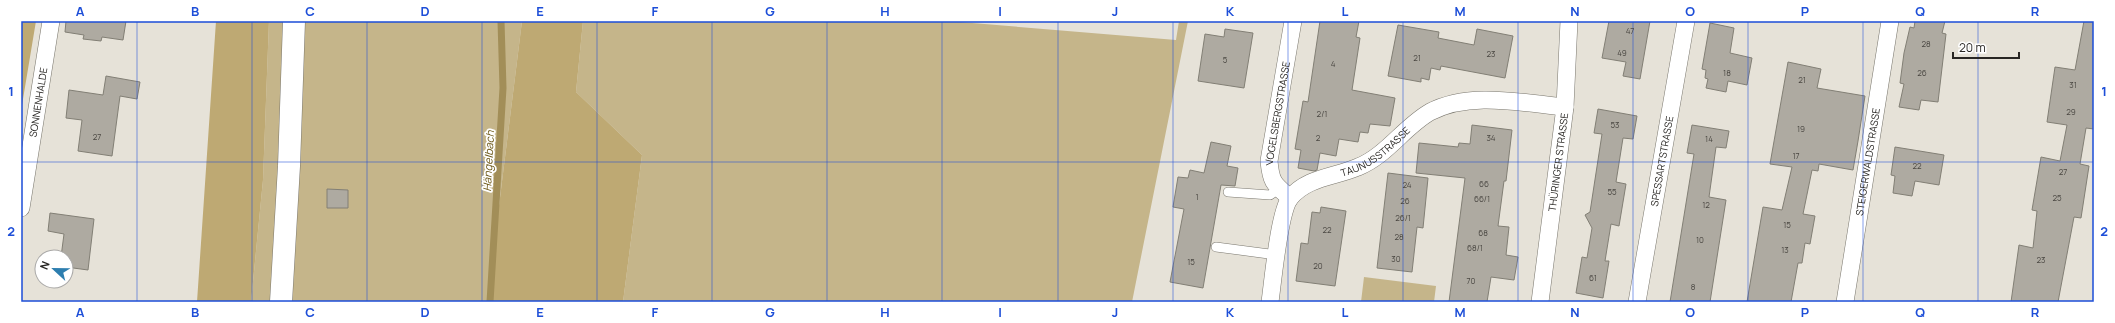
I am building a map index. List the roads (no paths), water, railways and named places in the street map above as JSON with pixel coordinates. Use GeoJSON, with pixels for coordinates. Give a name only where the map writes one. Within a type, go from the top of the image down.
{"type":"FeatureCollection","features":[{"type":"Feature","properties":{"kind":"main road"},"geometry":{"type":"LineString","coordinates":[[281,302],[289,166],[294,21]]}},
{"type":"Feature","properties":{"kind":"street","name":"SONNENHALDE"},"geometry":{"type":"LineString","coordinates":[[21,208],[52,21]]}},
{"type":"Feature","properties":{"kind":"street","name":"VOGELSBERGSTRASSE"},"geometry":{"type":"LineString","coordinates":[[1285,194],[1270,177],[1269,161],[1293,21]]}},
{"type":"Feature","properties":{"kind":"street","name":"THÜRINGER STRASSE"},"geometry":{"type":"LineString","coordinates":[[1540,302],[1565,107],[1569,21]]}},
{"type":"Feature","properties":{"kind":"street","name":"SPESSARTSTRASSE"},"geometry":{"type":"LineString","coordinates":[[1637,302],[1686,21]]}},
{"type":"Feature","properties":{"kind":"street","name":"STEIGERWALDSTRASSE"},"geometry":{"type":"LineString","coordinates":[[1845,302],[1890,21]]}},
{"type":"Feature","properties":{"kind":"street","name":"TAUNUSSTRASSE"},"geometry":{"type":"LineString","coordinates":[[1285,194],[1316,179],[1358,168],[1370,161],[1430,112],[1449,105],[1480,100],[1565,107]]}},
{"type":"Feature","properties":{"kind":"street"},"geometry":{"type":"LineString","coordinates":[[1270,302],[1285,194]]}},
{"type":"Feature","properties":{"kind":"lane"},"geometry":{"type":"LineString","coordinates":[[1228,192],[1240,194],[1258,192],[1285,194]]}},
{"type":"Feature","properties":{"kind":"lane"},"geometry":{"type":"LineString","coordinates":[[1216,247],[1277,255]]}},
{"type":"Feature","properties":{"kind":"waterway","name":"Hängelbach"},"geometry":{"type":"LineString","coordinates":[[490,302],[503,88],[501,21]]}}]}
